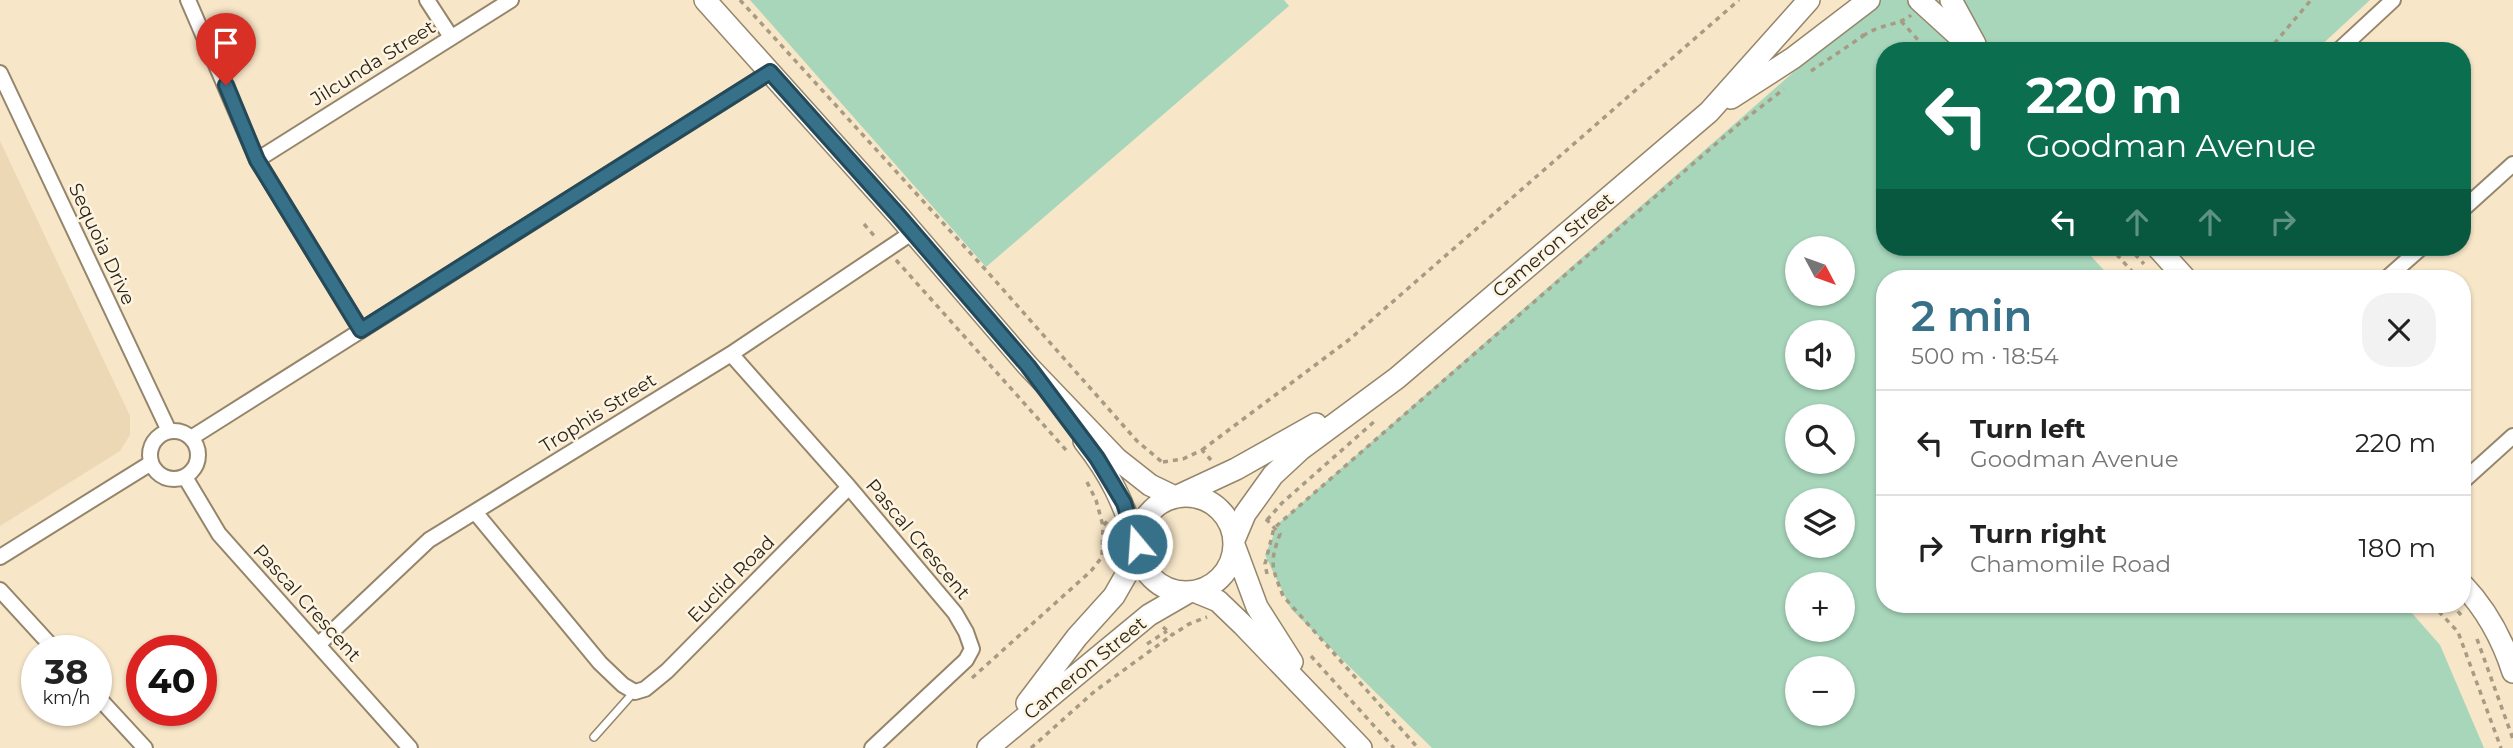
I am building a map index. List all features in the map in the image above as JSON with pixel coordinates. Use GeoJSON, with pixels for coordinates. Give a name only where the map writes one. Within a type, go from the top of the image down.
{"type":"FeatureCollection","features":[{"type":"Feature","properties":{"kind":"street"},"geometry":{"type":"LineString","coordinates":[[188,0],[257,160],[361,330]]}},
{"type":"Feature","properties":{"kind":"street"},"geometry":{"type":"LineString","coordinates":[[427,0],[451,37]]}},
{"type":"Feature","properties":{"kind":"street","name":"Jilcunda Street"},"geometry":{"type":"LineString","coordinates":[[257,160],[511,0]]}},
{"type":"Feature","properties":{"kind":"street"},"geometry":{"type":"LineString","coordinates":[[705,0],[913,232],[1028,366],[1117,459],[1144,480],[1177,496]]}},
{"type":"Feature","properties":{"kind":"street","name":"Cameron Street"},"geometry":{"type":"LineString","coordinates":[[1709,112],[1809,0]]}},
{"type":"Feature","properties":{"kind":"street","name":"Cameron Street"},"geometry":{"type":"LineString","coordinates":[[1234,543],[1245,514],[1273,475],[1301,449],[1397,378],[1709,112],[1793,58],[1869,0]]}},
{"type":"Feature","properties":{"kind":"street"},"geometry":{"type":"LineString","coordinates":[[1951,0],[1972,42]]}},
{"type":"Feature","properties":{"kind":"street"},"geometry":{"type":"LineString","coordinates":[[2348,42],[2393,0]]}},
{"type":"Feature","properties":{"kind":"street"},"geometry":{"type":"LineString","coordinates":[[1921,2],[1967,42]]}},
{"type":"Feature","properties":{"kind":"street"},"geometry":{"type":"LineString","coordinates":[[191,438],[770,72]]}},
{"type":"Feature","properties":{"kind":"street","name":"Sequoia Drive"},"geometry":{"type":"LineString","coordinates":[[0,73],[169,431]]}},
{"type":"Feature","properties":{"kind":"street"},"geometry":{"type":"LineString","coordinates":[[2471,202],[2513,164]]}},
{"type":"Feature","properties":{"kind":"street","name":"Trophis Street"},"geometry":{"type":"LineString","coordinates":[[319,644],[429,540],[731,354],[913,232]]}},
{"type":"Feature","properties":{"kind":"street"},"geometry":{"type":"LineString","coordinates":[[2165,256],[2178,270]]}},
{"type":"Feature","properties":{"kind":"street"},"geometry":{"type":"LineString","coordinates":[[2396,270],[2412,256]]}},
{"type":"Feature","properties":{"kind":"street","name":"Pascal Crescent"},"geometry":{"type":"LineString","coordinates":[[731,354],[849,487],[955,613],[966,632],[972,649],[966,660],[872,748]]}},
{"type":"Feature","properties":{"kind":"street"},"geometry":{"type":"LineString","coordinates":[[1028,366],[1097,458],[1124,503],[1142,567],[1150,578],[1174,591],[1192,592],[1218,601],[1361,748]]}},
{"type":"Feature","properties":{"kind":"street","name":"Cameron Street"},"geometry":{"type":"LineString","coordinates":[[1177,496],[1245,464],[1397,378]]}},
{"type":"Feature","properties":{"kind":"street"},"geometry":{"type":"LineString","coordinates":[[169,431],[185,433],[191,438],[196,444],[199,459],[196,467],[185,477],[169,480],[161,476],[151,463],[149,455],[155,440],[169,431]]}},
{"type":"Feature","properties":{"kind":"street"},"geometry":{"type":"LineString","coordinates":[[2471,474],[2513,436]]}},
{"type":"Feature","properties":{"kind":"street"},"geometry":{"type":"LineString","coordinates":[[0,557],[151,463]]}},
{"type":"Feature","properties":{"kind":"street","name":"Pascal Crescent"},"geometry":{"type":"LineString","coordinates":[[185,477],[219,534],[410,748]]}},
{"type":"Feature","properties":{"kind":"street","name":"Euclid Road"},"geometry":{"type":"LineString","coordinates":[[635,692],[645,689],[662,676],[849,487]]}},
{"type":"Feature","properties":{"kind":"street"},"geometry":{"type":"LineString","coordinates":[[1137,549],[1140,528],[1147,513],[1160,503],[1177,496],[1192,496],[1205,499],[1216,506],[1231,527],[1257,607],[1315,699]]}},
{"type":"Feature","properties":{"kind":"street"},"geometry":{"type":"LineString","coordinates":[[475,512],[600,663],[623,685],[635,692]]}},
{"type":"Feature","properties":{"kind":"street"},"geometry":{"type":"LineString","coordinates":[[1192,592],[1208,587],[1227,570],[1234,543]]}},
{"type":"Feature","properties":{"kind":"street","name":"Cameron Street"},"geometry":{"type":"LineString","coordinates":[[980,748],[1034,695],[1077,637],[1114,596],[1137,549]]}},
{"type":"Feature","properties":{"kind":"street"},"geometry":{"type":"LineString","coordinates":[[0,590],[41,635]]}},
{"type":"Feature","properties":{"kind":"street","name":"Cameron Street"},"geometry":{"type":"LineString","coordinates":[[988,748],[1149,615],[1192,592]]}},
{"type":"Feature","properties":{"kind":"street"},"geometry":{"type":"LineString","coordinates":[[2471,594],[2487,613],[2513,672]]}},
{"type":"Feature","properties":{"kind":"street"},"geometry":{"type":"LineString","coordinates":[[112,712],[145,748]]}},
{"type":"Feature","properties":{"kind":"lane","name":"Euclid Road"},"geometry":{"type":"LineString","coordinates":[[594,737],[635,692]]}},
{"type":"Feature","properties":{"kind":"path"},"geometry":{"type":"LineString","coordinates":[[740,0],[1137,441],[1162,462],[1144,480]]}},
{"type":"Feature","properties":{"kind":"path"},"geometry":{"type":"LineString","coordinates":[[1202,450],[1350,339],[1739,0]]}},
{"type":"Feature","properties":{"kind":"path"},"geometry":{"type":"LineString","coordinates":[[2276,42],[2311,0]]}},
{"type":"Feature","properties":{"kind":"path"},"geometry":{"type":"LineString","coordinates":[[1863,36],[1874,28],[1905,21],[1921,2]]}},
{"type":"Feature","properties":{"kind":"path"},"geometry":{"type":"LineString","coordinates":[[1901,21],[1920,42]]}},
{"type":"Feature","properties":{"kind":"path"},"geometry":{"type":"LineString","coordinates":[[1268,578],[1265,564],[1274,528],[1685,170]]}},
{"type":"Feature","properties":{"kind":"path"},"geometry":{"type":"LineString","coordinates":[[864,224],[1070,455]]}},
{"type":"Feature","properties":{"kind":"path"},"geometry":{"type":"LineString","coordinates":[[2118,256],[2131,270]]}},
{"type":"Feature","properties":{"kind":"path"},"geometry":{"type":"LineString","coordinates":[[972,678],[1091,571],[1102,557],[1102,526],[1096,500],[1085,477]]}},
{"type":"Feature","properties":{"kind":"path"},"geometry":{"type":"LineString","coordinates":[[1102,526],[1124,503]]}},
{"type":"Feature","properties":{"kind":"path"},"geometry":{"type":"LineString","coordinates":[[1274,528],[1280,534],[1272,557],[1274,574],[1283,596],[1418,748]]}},
{"type":"Feature","properties":{"kind":"path"},"geometry":{"type":"LineString","coordinates":[[2440,613],[2458,632],[2501,748]]}},
{"type":"Feature","properties":{"kind":"path"},"geometry":{"type":"LineString","coordinates":[[2459,613],[2465,620]]}},
{"type":"Feature","properties":{"kind":"path"},"geometry":{"type":"LineString","coordinates":[[2473,628],[2513,739]]}},
{"type":"Feature","properties":{"kind":"path"},"geometry":{"type":"LineString","coordinates":[[1031,748],[1095,691],[1172,635]]}},
{"type":"Feature","properties":{"kind":"path"},"geometry":{"type":"LineString","coordinates":[[1311,656],[1394,748]]}},
{"type":"Feature","properties":{"kind":"shaded area"},"geometry":{"type":"Polygon","coordinates":[[[0,141],[130,416],[130,435],[120,451],[0,526],[0,141]]]}},
{"type":"Feature","properties":{"kind":"green space"},"geometry":{"type":"Polygon","coordinates":[[[750,0],[1284,0],[1289,6],[986,267],[750,0]]]}},
{"type":"Feature","properties":{"kind":"green space"},"geometry":{"type":"Polygon","coordinates":[[[1876,0],[2370,0],[2325,42],[1876,42],[1876,256],[2091,256],[2104,270],[1876,270],[1876,613],[2412,613],[2440,645],[2484,748],[1432,748],[1291,609],[1265,555],[1279,523],[1876,0]]]}},
{"type":"Feature","properties":{"kind":"route"},"geometry":{"type":"LineString","coordinates":[[226,85],[257,160],[361,330],[770,72],[1028,366],[1097,458],[1124,503],[1137,544]]}}]}
